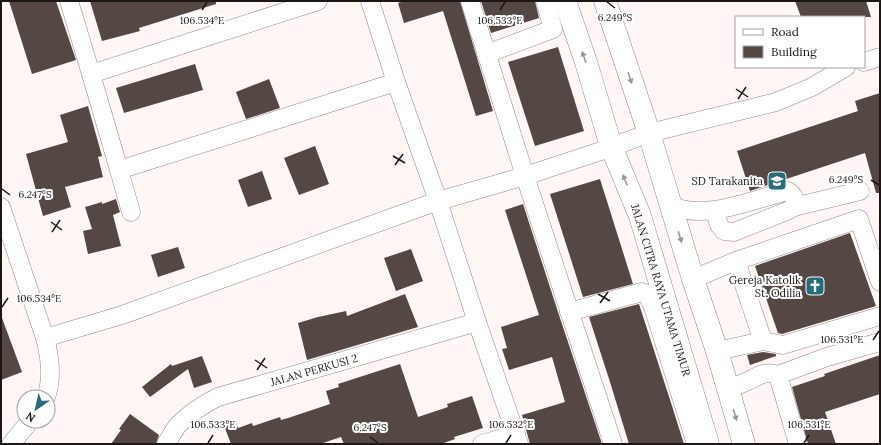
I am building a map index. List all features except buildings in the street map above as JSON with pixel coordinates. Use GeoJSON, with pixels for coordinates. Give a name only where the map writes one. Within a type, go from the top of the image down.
{"type":"FeatureCollection","features":[{"type":"Feature","properties":{"kind":"main road","name":"JALAN CITRA RAYA UTAMA TIMUR"},"geometry":{"type":"LineString","coordinates":[[565,1],[586,62],[611,146],[640,216],[708,444]]}},
{"type":"Feature","properties":{"kind":"main road"},"geometry":{"type":"LineString","coordinates":[[605,1],[649,133],[693,279],[717,351],[744,444]]}},
{"type":"Feature","properties":{"kind":"main road"},"geometry":{"type":"LineString","coordinates":[[695,399],[727,389]]}},
{"type":"Feature","properties":{"kind":"street"},"geometry":{"type":"LineString","coordinates":[[69,1],[131,212]]}},
{"type":"Feature","properties":{"kind":"street"},"geometry":{"type":"LineString","coordinates":[[91,74],[318,1]]}},
{"type":"Feature","properties":{"kind":"street"},"geometry":{"type":"LineString","coordinates":[[370,1],[396,82],[438,201],[518,439],[482,444]]}},
{"type":"Feature","properties":{"kind":"street"},"geometry":{"type":"LineString","coordinates":[[470,1],[525,176],[613,444]]}},
{"type":"Feature","properties":{"kind":"street"},"geometry":{"type":"LineString","coordinates":[[486,54],[553,29],[545,1]]}},
{"type":"Feature","properties":{"kind":"street"},"geometry":{"type":"LineString","coordinates":[[865,62],[880,57]]}},
{"type":"Feature","properties":{"kind":"street"},"geometry":{"type":"LineString","coordinates":[[45,338],[122,315],[438,201],[525,176],[601,151],[649,133],[776,102],[812,87],[844,68]]}},
{"type":"Feature","properties":{"kind":"street"},"geometry":{"type":"LineString","coordinates":[[119,170],[396,82]]}},
{"type":"Feature","properties":{"kind":"street"},"geometry":{"type":"LineString","coordinates":[[670,205],[680,210],[715,210],[744,204],[788,191],[792,194],[795,202],[794,207]]}},
{"type":"Feature","properties":{"kind":"street"},"geometry":{"type":"LineString","coordinates":[[715,210],[719,225],[724,231],[734,232],[794,207],[860,191]]}},
{"type":"Feature","properties":{"kind":"street"},"geometry":{"type":"LineString","coordinates":[[1,207],[50,356],[48,389]]}},
{"type":"Feature","properties":{"kind":"street"},"geometry":{"type":"LineString","coordinates":[[693,279],[736,261],[859,219],[880,282]]}},
{"type":"Feature","properties":{"kind":"street"},"geometry":{"type":"LineString","coordinates":[[736,261],[763,341]]}},
{"type":"Feature","properties":{"kind":"street"},"geometry":{"type":"LineString","coordinates":[[569,312],[642,292],[647,294],[653,307],[696,444]]}},
{"type":"Feature","properties":{"kind":"street"},"geometry":{"type":"LineString","coordinates":[[717,351],[763,341],[783,345],[880,316]]}},
{"type":"Feature","properties":{"kind":"street","name":"JALAN PERKUSI 2"},"geometry":{"type":"LineString","coordinates":[[166,444],[178,426],[188,416],[203,404],[218,397],[478,322]]}},
{"type":"Feature","properties":{"kind":"street"},"geometry":{"type":"LineString","coordinates":[[727,389],[762,374],[773,373],[778,375],[827,357],[880,342]]}},
{"type":"Feature","properties":{"kind":"street"},"geometry":{"type":"LineString","coordinates":[[778,375],[798,444]]}},
{"type":"Feature","properties":{"kind":"street"},"geometry":{"type":"LineString","coordinates":[[11,444],[23,429]]}},
{"type":"Feature","properties":{"kind":"place","name":"SD Tarakanita"},"geometry":{"type":"Point","coordinates":[777,181]}},
{"type":"Feature","properties":{"kind":"place","name":"Gereja Katolik St. Odilia"},"geometry":{"type":"Point","coordinates":[815,286]}}]}
